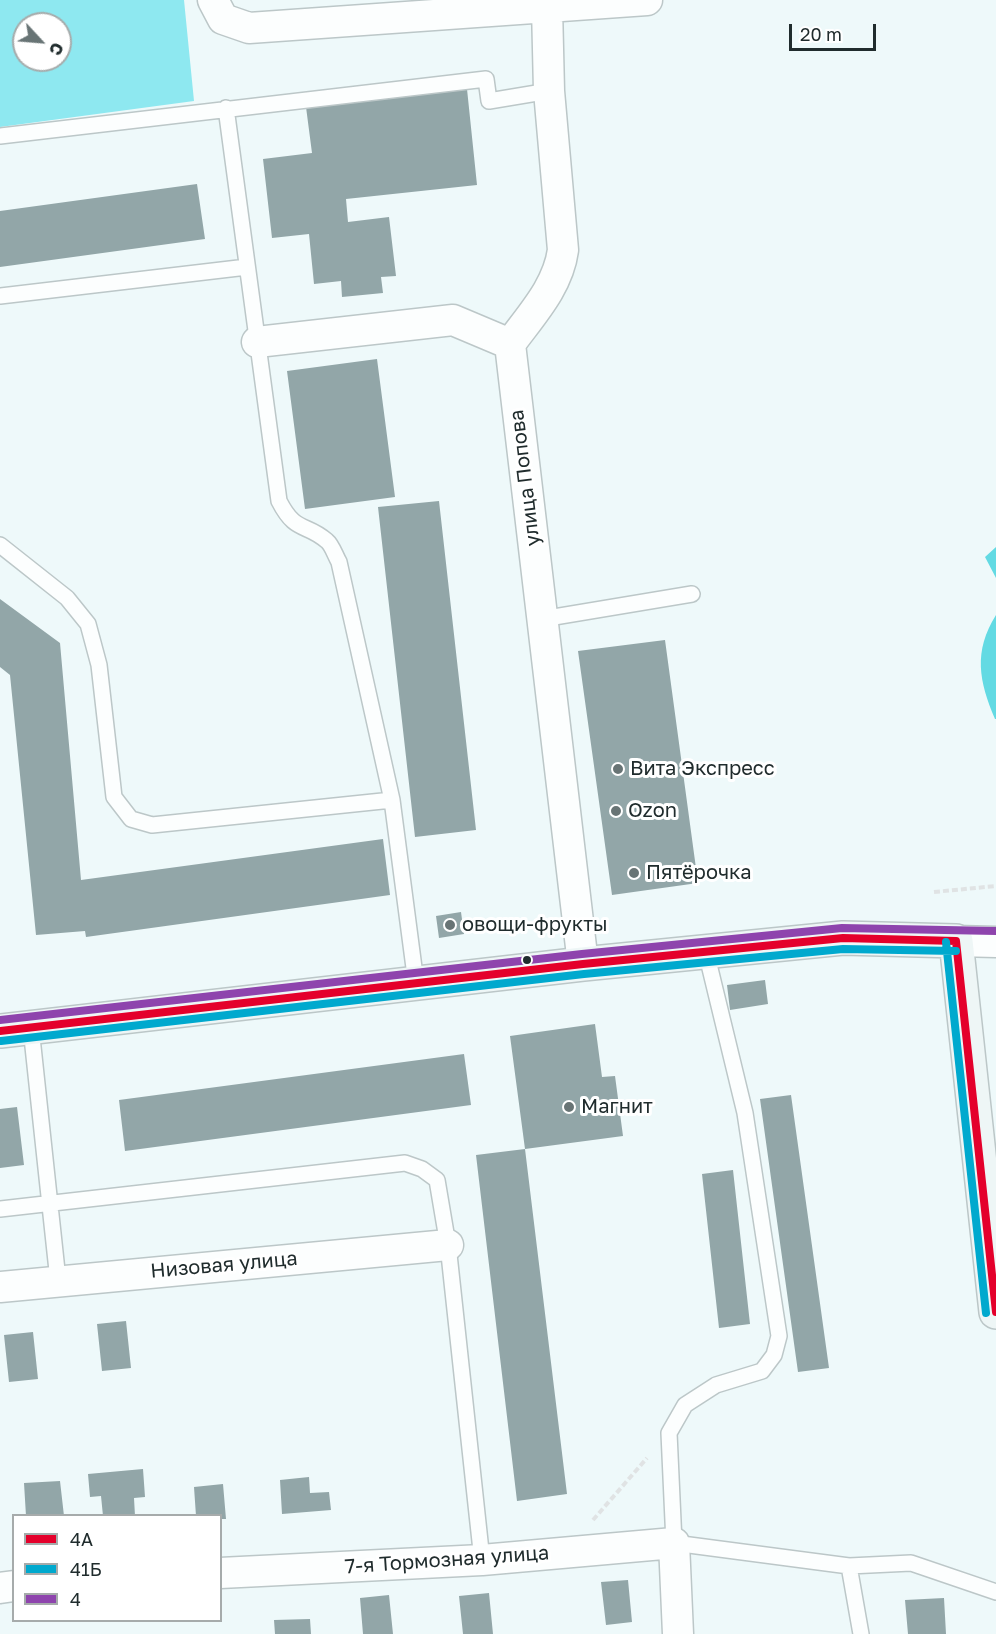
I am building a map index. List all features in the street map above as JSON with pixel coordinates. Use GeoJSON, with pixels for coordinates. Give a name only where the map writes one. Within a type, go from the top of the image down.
{"type":"FeatureCollection","features":[{"type":"Feature","properties":{"kind":"street"},"geometry":{"type":"LineString","coordinates":[[213,0],[222,19],[249,28],[647,0]]}},
{"type":"Feature","properties":{"kind":"street"},"geometry":{"type":"LineString","coordinates":[[257,342],[453,320],[510,344],[551,289],[561,270],[563,250],[549,91],[547,7]]}},
{"type":"Feature","properties":{"kind":"street","name":"улица Попова"},"geometry":{"type":"LineString","coordinates":[[510,344],[584,964]]}},
{"type":"Feature","properties":{"kind":"street"},"geometry":{"type":"LineString","coordinates":[[16,1029],[584,964],[843,938],[996,942]]}},
{"type":"Feature","properties":{"kind":"street"},"geometry":{"type":"LineString","coordinates":[[956,940],[996,1312]]}},
{"type":"Feature","properties":{"kind":"street","name":"Низовая улица"},"geometry":{"type":"LineString","coordinates":[[0,1287],[448,1245]]}},
{"type":"Feature","properties":{"kind":"street"},"geometry":{"type":"LineString","coordinates":[[674,1543],[678,1634]]}},
{"type":"Feature","properties":{"kind":"street","name":"7-я Тормозная улица"},"geometry":{"type":"LineString","coordinates":[[222,1573],[482,1560],[674,1543]]}},
{"type":"Feature","properties":{"kind":"lane"},"geometry":{"type":"LineString","coordinates":[[0,136],[486,79],[489,101],[549,91]]}},
{"type":"Feature","properties":{"kind":"lane"},"geometry":{"type":"LineString","coordinates":[[226,108],[279,501],[286,516],[300,528],[328,541],[339,561],[392,800],[416,983]]}},
{"type":"Feature","properties":{"kind":"lane"},"geometry":{"type":"LineString","coordinates":[[0,296],[248,267]]}},
{"type":"Feature","properties":{"kind":"lane"},"geometry":{"type":"LineString","coordinates":[[0,545],[67,598],[88,624],[99,665],[114,797],[131,819],[152,825],[392,800]]}},
{"type":"Feature","properties":{"kind":"lane"},"geometry":{"type":"LineString","coordinates":[[542,619],[692,594]]}},
{"type":"Feature","properties":{"kind":"lane"},"geometry":{"type":"LineString","coordinates":[[706,952],[745,1113],[779,1336],[774,1355],[762,1371],[716,1385],[685,1405],[669,1433],[674,1543],[849,1566],[911,1563],[996,1592]]}},
{"type":"Feature","properties":{"kind":"lane"},"geometry":{"type":"LineString","coordinates":[[16,1029],[50,1204],[58,1280]]}},
{"type":"Feature","properties":{"kind":"lane"},"geometry":{"type":"LineString","coordinates":[[0,1209],[405,1163],[422,1169],[437,1180],[448,1245],[482,1560]]}},
{"type":"Feature","properties":{"kind":"lane"},"geometry":{"type":"LineString","coordinates":[[849,1566],[861,1634]]}},
{"type":"Feature","properties":{"kind":"path"},"geometry":{"type":"LineString","coordinates":[[934,892],[996,886]]}},
{"type":"Feature","properties":{"kind":"path"},"geometry":{"type":"LineString","coordinates":[[568,1551],[615,1492],[669,1433]]}},
{"type":"Feature","properties":{"kind":"shaded area"},"geometry":{"type":"Polygon","coordinates":[[[0,0],[184,0],[194,101],[0,127],[0,0]]]}},
{"type":"Feature","properties":{"kind":"shaded area"},"geometry":{"type":"Polygon","coordinates":[[[996,547],[996,578],[985,557],[996,547]]]}},
{"type":"Feature","properties":{"kind":"shaded area"},"geometry":{"type":"Polygon","coordinates":[[[996,615],[995,719],[982,679],[981,654],[996,615]]]}},
{"type":"Feature","properties":{"kind":"building"},"geometry":{"type":"Polygon","coordinates":[[[467,89],[477,185],[346,199],[348,222],[389,217],[396,276],[381,277],[383,293],[342,297],[341,281],[314,284],[309,234],[272,238],[263,159],[312,153],[306,107],[467,89]]]}},
{"type":"Feature","properties":{"kind":"building"},"geometry":{"type":"Polygon","coordinates":[[[197,184],[205,239],[0,267],[0,211],[197,184]]]}},
{"type":"Feature","properties":{"kind":"building"},"geometry":{"type":"Polygon","coordinates":[[[377,359],[395,497],[305,509],[287,371],[377,359]]]}},
{"type":"Feature","properties":{"kind":"building"},"geometry":{"type":"Polygon","coordinates":[[[439,501],[476,830],[415,837],[378,507],[439,501]]]}},
{"type":"Feature","properties":{"kind":"building"},"geometry":{"type":"Polygon","coordinates":[[[0,599],[60,643],[81,880],[383,839],[390,895],[86,937],[85,931],[36,935],[10,675],[0,667],[0,599]]]}},
{"type":"Feature","properties":{"kind":"building"},"geometry":{"type":"Polygon","coordinates":[[[665,640],[698,883],[612,895],[578,651],[665,640]]]}},
{"type":"Feature","properties":{"kind":"building","name":"овощи-фрукты"},"geometry":{"type":"Polygon","coordinates":[[[461,912],[464,934],[439,938],[436,916],[461,912]]]}},
{"type":"Feature","properties":{"kind":"building"},"geometry":{"type":"Polygon","coordinates":[[[765,980],[768,1004],[730,1010],[727,985],[765,980]]]}},
{"type":"Feature","properties":{"kind":"building","name":"Магнит"},"geometry":{"type":"Polygon","coordinates":[[[595,1024],[602,1077],[615,1076],[623,1136],[525,1149],[510,1036],[595,1024]]]}},
{"type":"Feature","properties":{"kind":"building"},"geometry":{"type":"Polygon","coordinates":[[[464,1054],[471,1105],[125,1151],[119,1100],[464,1054]]]}},
{"type":"Feature","properties":{"kind":"building"},"geometry":{"type":"Polygon","coordinates":[[[791,1095],[829,1368],[798,1372],[760,1099],[791,1095]]]}},
{"type":"Feature","properties":{"kind":"building"},"geometry":{"type":"Polygon","coordinates":[[[17,1107],[24,1165],[0,1168],[0,1109],[17,1107]]]}},
{"type":"Feature","properties":{"kind":"building"},"geometry":{"type":"Polygon","coordinates":[[[525,1149],[567,1494],[517,1501],[476,1155],[525,1149]]]}},
{"type":"Feature","properties":{"kind":"building"},"geometry":{"type":"Polygon","coordinates":[[[733,1170],[750,1324],[719,1328],[702,1174],[733,1170]]]}},
{"type":"Feature","properties":{"kind":"building"},"geometry":{"type":"Polygon","coordinates":[[[126,1321],[131,1368],[102,1371],[97,1324],[126,1321]]]}},
{"type":"Feature","properties":{"kind":"building"},"geometry":{"type":"Polygon","coordinates":[[[33,1332],[38,1379],[9,1382],[4,1335],[33,1332]]]}},
{"type":"Feature","properties":{"kind":"building"},"geometry":{"type":"Polygon","coordinates":[[[143,1469],[145,1497],[134,1498],[135,1514],[103,1514],[101,1496],[90,1497],[88,1474],[143,1469]]]}},
{"type":"Feature","properties":{"kind":"building"},"geometry":{"type":"Polygon","coordinates":[[[309,1477],[310,1493],[329,1492],[331,1510],[282,1514],[280,1480],[309,1477]]]}},
{"type":"Feature","properties":{"kind":"building"},"geometry":{"type":"Polygon","coordinates":[[[60,1481],[64,1514],[26,1514],[24,1483],[60,1481]]]}},
{"type":"Feature","properties":{"kind":"building"},"geometry":{"type":"Polygon","coordinates":[[[223,1484],[226,1519],[222,1519],[222,1514],[196,1514],[194,1487],[223,1484]]]}},
{"type":"Feature","properties":{"kind":"building"},"geometry":{"type":"Polygon","coordinates":[[[628,1580],[632,1622],[606,1625],[601,1582],[628,1580]]]}},
{"type":"Feature","properties":{"kind":"building"},"geometry":{"type":"Polygon","coordinates":[[[489,1593],[493,1634],[463,1634],[459,1596],[489,1593]]]}},
{"type":"Feature","properties":{"kind":"building"},"geometry":{"type":"Polygon","coordinates":[[[389,1595],[393,1634],[363,1634],[360,1598],[389,1595]]]}},
{"type":"Feature","properties":{"kind":"building"},"geometry":{"type":"Polygon","coordinates":[[[944,1598],[946,1634],[908,1634],[905,1600],[944,1598]]]}},
{"type":"Feature","properties":{"kind":"building"},"geometry":{"type":"Polygon","coordinates":[[[310,1619],[311,1634],[275,1634],[274,1620],[310,1619]]]}},
{"type":"Feature","properties":{"kind":"transit line","name":"4"},"geometry":{"type":"LineString","coordinates":[[0,1020],[582,954],[842,928],[996,931]]}},
{"type":"Feature","properties":{"kind":"transit line","name":"4А"},"geometry":{"type":"LineString","coordinates":[[0,1031],[583,964],[843,938],[956,941]]}},
{"type":"Feature","properties":{"kind":"transit line","name":"4А"},"geometry":{"type":"LineString","coordinates":[[956,941],[996,1312]]}},
{"type":"Feature","properties":{"kind":"transit line","name":"41Б"},"geometry":{"type":"LineString","coordinates":[[946,942],[986,1313]]}},
{"type":"Feature","properties":{"kind":"transit line","name":"41Б"},"geometry":{"type":"LineString","coordinates":[[1,1041],[584,974],[843,949],[956,951]]}},
{"type":"Feature","properties":{"kind":"place","name":"Вита Экспресс"},"geometry":{"type":"Point","coordinates":[618,769]}},
{"type":"Feature","properties":{"kind":"place","name":"Ozon"},"geometry":{"type":"Point","coordinates":[616,811]}},
{"type":"Feature","properties":{"kind":"place","name":"Пятёрочка"},"geometry":{"type":"Point","coordinates":[634,873]}},
{"type":"Feature","properties":{"kind":"place","name":"овощи-фрукты"},"geometry":{"type":"Point","coordinates":[450,925]}},
{"type":"Feature","properties":{"kind":"place","name":"Магнит"},"geometry":{"type":"Point","coordinates":[569,1107]}}]}
